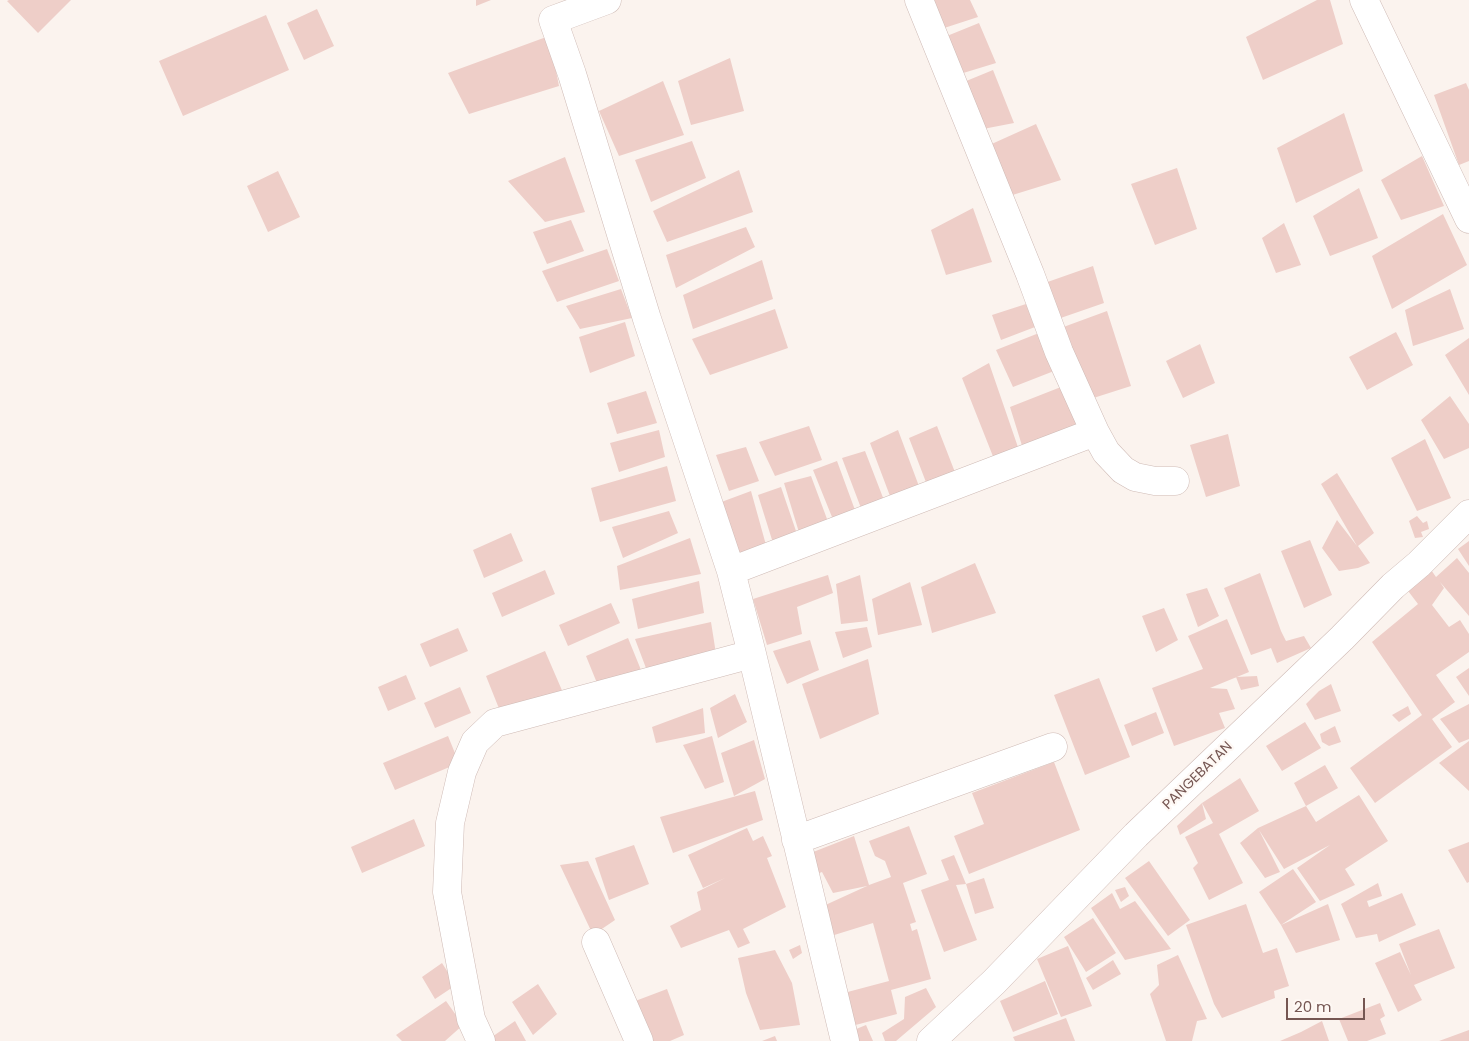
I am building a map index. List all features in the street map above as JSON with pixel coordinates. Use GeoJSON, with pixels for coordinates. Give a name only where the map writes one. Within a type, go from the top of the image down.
{"type":"FeatureCollection","features":[{"type":"Feature","properties":{"kind":"street"},"geometry":{"type":"LineString","coordinates":[[607,0],[550,10],[572,74],[650,328],[731,571],[845,1041]]}},
{"type":"Feature","properties":{"kind":"street"},"geometry":{"type":"LineString","coordinates":[[919,0],[1030,274],[1059,352],[1095,432],[1106,452],[1123,470],[1135,477],[1155,481],[1175,480]]}},
{"type":"Feature","properties":{"kind":"street"},"geometry":{"type":"LineString","coordinates":[[1364,0],[1469,219]]}},
{"type":"Feature","properties":{"kind":"street"},"geometry":{"type":"LineString","coordinates":[[731,571],[1095,432]]}},
{"type":"Feature","properties":{"kind":"street","name":"PANGEBATAN"},"geometry":{"type":"LineString","coordinates":[[931,1041],[994,982],[1136,836],[1469,514]]}},
{"type":"Feature","properties":{"kind":"street"},"geometry":{"type":"LineString","coordinates":[[481,1041],[471,1019],[447,892],[450,823],[462,772],[475,742],[495,724],[752,654]]}},
{"type":"Feature","properties":{"kind":"street"},"geometry":{"type":"LineString","coordinates":[[796,840],[1053,747]]}},
{"type":"Feature","properties":{"kind":"street"},"geometry":{"type":"LineString","coordinates":[[596,942],[639,1041]]}},
{"type":"Feature","properties":{"kind":"building"},"geometry":{"type":"Polygon","coordinates":[[[71,0],[38,33],[7,1],[71,0]]]}},
{"type":"Feature","properties":{"kind":"building"},"geometry":{"type":"Polygon","coordinates":[[[476,0],[491,0],[476,6],[476,0]]]}},
{"type":"Feature","properties":{"kind":"building"},"geometry":{"type":"Polygon","coordinates":[[[923,0],[970,0],[978,17],[935,31],[923,0]]]}},
{"type":"Feature","properties":{"kind":"building"},"geometry":{"type":"Polygon","coordinates":[[[1317,0],[1330,0],[1343,44],[1263,80],[1246,37],[1317,0]]]}},
{"type":"Feature","properties":{"kind":"building"},"geometry":{"type":"Polygon","coordinates":[[[317,9],[334,46],[304,60],[287,23],[317,9]]]}},
{"type":"Feature","properties":{"kind":"building"},"geometry":{"type":"Polygon","coordinates":[[[266,15],[289,70],[183,116],[159,61],[266,15]]]}},
{"type":"Feature","properties":{"kind":"building"},"geometry":{"type":"Polygon","coordinates":[[[979,23],[996,63],[960,74],[942,38],[979,23]]]}},
{"type":"Feature","properties":{"kind":"building"},"geometry":{"type":"Polygon","coordinates":[[[549,36],[559,86],[469,114],[448,73],[549,36]]]}},
{"type":"Feature","properties":{"kind":"building"},"geometry":{"type":"Polygon","coordinates":[[[730,58],[744,111],[691,125],[678,81],[730,58]]]}},
{"type":"Feature","properties":{"kind":"building"},"geometry":{"type":"Polygon","coordinates":[[[993,70],[1014,123],[983,129],[959,84],[993,70]]]}},
{"type":"Feature","properties":{"kind":"building"},"geometry":{"type":"Polygon","coordinates":[[[663,81],[684,135],[619,156],[599,111],[663,81]]]}},
{"type":"Feature","properties":{"kind":"building"},"geometry":{"type":"Polygon","coordinates":[[[1466,83],[1469,90],[1469,161],[1459,165],[1434,95],[1466,83]]]}},
{"type":"Feature","properties":{"kind":"building"},"geometry":{"type":"Polygon","coordinates":[[[1344,113],[1363,171],[1296,203],[1277,148],[1344,113]]]}},
{"type":"Feature","properties":{"kind":"building"},"geometry":{"type":"Polygon","coordinates":[[[1036,124],[1061,180],[1006,197],[985,147],[1036,124]]]}},
{"type":"Feature","properties":{"kind":"building"},"geometry":{"type":"Polygon","coordinates":[[[692,141],[706,178],[651,202],[635,160],[692,141]]]}},
{"type":"Feature","properties":{"kind":"building"},"geometry":{"type":"Polygon","coordinates":[[[1422,156],[1444,206],[1401,220],[1381,180],[1422,156]]]}},
{"type":"Feature","properties":{"kind":"building"},"geometry":{"type":"Polygon","coordinates":[[[565,157],[585,212],[545,222],[508,181],[565,157]]]}},
{"type":"Feature","properties":{"kind":"building"},"geometry":{"type":"Polygon","coordinates":[[[1177,168],[1197,229],[1155,245],[1131,184],[1177,168]]]}},
{"type":"Feature","properties":{"kind":"building"},"geometry":{"type":"Polygon","coordinates":[[[739,170],[753,212],[667,242],[653,211],[739,170]]]}},
{"type":"Feature","properties":{"kind":"building"},"geometry":{"type":"Polygon","coordinates":[[[278,171],[300,217],[268,232],[247,186],[278,171]]]}},
{"type":"Feature","properties":{"kind":"building"},"geometry":{"type":"Polygon","coordinates":[[[1359,188],[1378,238],[1330,256],[1313,216],[1359,188]]]}},
{"type":"Feature","properties":{"kind":"building"},"geometry":{"type":"Polygon","coordinates":[[[973,208],[992,262],[946,275],[931,230],[973,208]]]}},
{"type":"Feature","properties":{"kind":"building"},"geometry":{"type":"Polygon","coordinates":[[[1443,214],[1467,265],[1392,309],[1372,256],[1443,214]]]}},
{"type":"Feature","properties":{"kind":"building"},"geometry":{"type":"Polygon","coordinates":[[[571,220],[584,251],[547,264],[533,232],[571,220]]]}},
{"type":"Feature","properties":{"kind":"building"},"geometry":{"type":"Polygon","coordinates":[[[1284,223],[1301,265],[1276,273],[1262,238],[1284,223]]]}},
{"type":"Feature","properties":{"kind":"building"},"geometry":{"type":"Polygon","coordinates":[[[746,227],[755,247],[676,288],[666,255],[746,227]]]}},
{"type":"Feature","properties":{"kind":"building"},"geometry":{"type":"Polygon","coordinates":[[[607,249],[619,281],[557,302],[542,271],[607,249]]]}},
{"type":"Feature","properties":{"kind":"building"},"geometry":{"type":"Polygon","coordinates":[[[762,260],[773,299],[693,329],[683,295],[762,260]]]}},
{"type":"Feature","properties":{"kind":"building"},"geometry":{"type":"Polygon","coordinates":[[[1093,266],[1104,303],[1052,321],[1039,285],[1093,266]]]}},
{"type":"Feature","properties":{"kind":"building"},"geometry":{"type":"Polygon","coordinates":[[[621,289],[632,318],[580,329],[566,306],[621,289]]]}},
{"type":"Feature","properties":{"kind":"building"},"geometry":{"type":"Polygon","coordinates":[[[1450,289],[1464,329],[1413,346],[1405,310],[1450,289]]]}},
{"type":"Feature","properties":{"kind":"building"},"geometry":{"type":"Polygon","coordinates":[[[1026,304],[1035,327],[1001,340],[992,315],[1026,304]]]}},
{"type":"Feature","properties":{"kind":"building"},"geometry":{"type":"Polygon","coordinates":[[[775,309],[788,348],[710,375],[692,339],[775,309]]]}},
{"type":"Feature","properties":{"kind":"building"},"geometry":{"type":"Polygon","coordinates":[[[1107,311],[1131,386],[1084,401],[1058,329],[1107,311]]]}},
{"type":"Feature","properties":{"kind":"building"},"geometry":{"type":"Polygon","coordinates":[[[625,322],[635,356],[590,373],[579,337],[625,322]]]}},
{"type":"Feature","properties":{"kind":"building"},"geometry":{"type":"Polygon","coordinates":[[[1396,332],[1413,365],[1367,390],[1349,357],[1396,332]]]}},
{"type":"Feature","properties":{"kind":"building"},"geometry":{"type":"Polygon","coordinates":[[[1039,333],[1054,371],[1013,387],[996,350],[1039,333]]]}},
{"type":"Feature","properties":{"kind":"building"},"geometry":{"type":"Polygon","coordinates":[[[1469,338],[1469,395],[1445,355],[1469,338]]]}},
{"type":"Feature","properties":{"kind":"building"},"geometry":{"type":"Polygon","coordinates":[[[1200,344],[1215,383],[1183,398],[1166,361],[1200,344]]]}},
{"type":"Feature","properties":{"kind":"building"},"geometry":{"type":"Polygon","coordinates":[[[989,363],[1020,453],[996,464],[962,378],[989,363]]]}},
{"type":"Feature","properties":{"kind":"building"},"geometry":{"type":"Polygon","coordinates":[[[1066,385],[1081,436],[1024,452],[1010,407],[1066,385]]]}},
{"type":"Feature","properties":{"kind":"building"},"geometry":{"type":"Polygon","coordinates":[[[646,391],[657,423],[617,434],[607,403],[646,391]]]}},
{"type":"Feature","properties":{"kind":"building"},"geometry":{"type":"Polygon","coordinates":[[[1450,396],[1469,424],[1469,448],[1444,459],[1421,420],[1450,396]]]}},
{"type":"Feature","properties":{"kind":"building"},"geometry":{"type":"Polygon","coordinates":[[[809,426],[822,460],[775,476],[759,442],[809,426]]]}},
{"type":"Feature","properties":{"kind":"building"},"geometry":{"type":"Polygon","coordinates":[[[937,426],[958,480],[929,490],[909,438],[937,426]]]}},
{"type":"Feature","properties":{"kind":"building"},"geometry":{"type":"Polygon","coordinates":[[[659,430],[665,457],[619,472],[610,443],[659,430]]]}},
{"type":"Feature","properties":{"kind":"building"},"geometry":{"type":"Polygon","coordinates":[[[898,430],[923,497],[893,504],[870,443],[898,430]]]}},
{"type":"Feature","properties":{"kind":"building"},"geometry":{"type":"Polygon","coordinates":[[[1228,434],[1240,486],[1206,497],[1190,445],[1228,434]]]}},
{"type":"Feature","properties":{"kind":"building"},"geometry":{"type":"Polygon","coordinates":[[[1425,439],[1451,498],[1417,511],[1391,458],[1425,439]]]}},
{"type":"Feature","properties":{"kind":"building"},"geometry":{"type":"Polygon","coordinates":[[[746,447],[759,481],[729,491],[716,455],[746,447]]]}},
{"type":"Feature","properties":{"kind":"building"},"geometry":{"type":"Polygon","coordinates":[[[865,451],[887,508],[864,516],[842,458],[865,451]]]}},
{"type":"Feature","properties":{"kind":"building"},"geometry":{"type":"Polygon","coordinates":[[[837,461],[859,521],[836,527],[813,470],[837,461]]]}},
{"type":"Feature","properties":{"kind":"building"},"geometry":{"type":"Polygon","coordinates":[[[667,466],[676,501],[600,522],[591,488],[667,466]]]}},
{"type":"Feature","properties":{"kind":"building"},"geometry":{"type":"Polygon","coordinates":[[[1337,473],[1374,533],[1358,546],[1370,563],[1358,568],[1339,571],[1322,548],[1337,520],[1357,546],[1321,484],[1337,473]]]}},
{"type":"Feature","properties":{"kind":"building"},"geometry":{"type":"Polygon","coordinates":[[[811,476],[830,527],[801,539],[784,483],[811,476]]]}},
{"type":"Feature","properties":{"kind":"building"},"geometry":{"type":"Polygon","coordinates":[[[781,487],[796,531],[773,543],[758,495],[781,487]]]}},
{"type":"Feature","properties":{"kind":"building"},"geometry":{"type":"Polygon","coordinates":[[[751,491],[766,545],[734,556],[716,504],[751,491]]]}},
{"type":"Feature","properties":{"kind":"building"},"geometry":{"type":"Polygon","coordinates":[[[669,511],[678,533],[623,558],[612,527],[669,511]]]}},
{"type":"Feature","properties":{"kind":"building"},"geometry":{"type":"Polygon","coordinates":[[[1417,516],[1423,523],[1427,521],[1429,529],[1421,532],[1423,537],[1415,538],[1409,521],[1417,516]]]}},
{"type":"Feature","properties":{"kind":"building"},"geometry":{"type":"Polygon","coordinates":[[[511,533],[523,561],[484,578],[473,550],[511,533]]]}},
{"type":"Feature","properties":{"kind":"building"},"geometry":{"type":"Polygon","coordinates":[[[690,538],[701,574],[620,590],[617,566],[690,538]]]}},
{"type":"Feature","properties":{"kind":"building"},"geometry":{"type":"Polygon","coordinates":[[[1310,540],[1332,595],[1304,608],[1281,551],[1310,540]]]}},
{"type":"Feature","properties":{"kind":"building"},"geometry":{"type":"Polygon","coordinates":[[[1469,541],[1469,566],[1458,549],[1469,541]]]}},
{"type":"Feature","properties":{"kind":"building"},"geometry":{"type":"Polygon","coordinates":[[[1457,558],[1469,573],[1469,616],[1440,582],[1444,588],[1432,605],[1449,627],[1460,620],[1469,634],[1469,652],[1436,675],[1455,702],[1432,719],[1452,747],[1375,803],[1350,768],[1422,715],[1372,642],[1418,604],[1402,583],[1427,564],[1436,577],[1457,558]]]}},
{"type":"Feature","properties":{"kind":"building"},"geometry":{"type":"Polygon","coordinates":[[[975,563],[996,613],[932,633],[921,587],[975,563]]]}},
{"type":"Feature","properties":{"kind":"building"},"geometry":{"type":"Polygon","coordinates":[[[545,570],[555,594],[502,617],[492,593],[545,570]]]}},
{"type":"Feature","properties":{"kind":"building"},"geometry":{"type":"Polygon","coordinates":[[[1260,573],[1286,641],[1304,636],[1311,648],[1277,663],[1271,648],[1251,655],[1224,588],[1260,573]]]}},
{"type":"Feature","properties":{"kind":"building"},"geometry":{"type":"Polygon","coordinates":[[[828,575],[833,593],[797,607],[802,634],[767,645],[753,599],[828,575]]]}},
{"type":"Feature","properties":{"kind":"building"},"geometry":{"type":"Polygon","coordinates":[[[860,575],[868,621],[841,624],[836,584],[860,575]]]}},
{"type":"Feature","properties":{"kind":"building"},"geometry":{"type":"Polygon","coordinates":[[[699,581],[704,613],[638,629],[632,599],[699,581]]]}},
{"type":"Feature","properties":{"kind":"building"},"geometry":{"type":"Polygon","coordinates":[[[910,582],[922,625],[878,635],[872,599],[910,582]]]}},
{"type":"Feature","properties":{"kind":"building"},"geometry":{"type":"Polygon","coordinates":[[[1207,588],[1219,616],[1198,627],[1186,594],[1207,588]]]}},
{"type":"Feature","properties":{"kind":"building"},"geometry":{"type":"Polygon","coordinates":[[[611,603],[620,623],[568,646],[559,625],[611,603]]]}},
{"type":"Feature","properties":{"kind":"building"},"geometry":{"type":"Polygon","coordinates":[[[1164,608],[1178,640],[1156,652],[1142,616],[1164,608]]]}},
{"type":"Feature","properties":{"kind":"building"},"geometry":{"type":"Polygon","coordinates":[[[1227,619],[1249,672],[1210,688],[1227,689],[1235,709],[1219,713],[1225,728],[1174,746],[1152,688],[1203,669],[1188,636],[1227,619]]]}},
{"type":"Feature","properties":{"kind":"building"},"geometry":{"type":"Polygon","coordinates":[[[711,622],[717,660],[649,676],[635,639],[711,622]]]}},
{"type":"Feature","properties":{"kind":"building"},"geometry":{"type":"Polygon","coordinates":[[[867,627],[872,647],[843,658],[835,632],[867,627]]]}},
{"type":"Feature","properties":{"kind":"building"},"geometry":{"type":"Polygon","coordinates":[[[458,628],[468,651],[430,667],[420,644],[458,628]]]}},
{"type":"Feature","properties":{"kind":"building"},"geometry":{"type":"Polygon","coordinates":[[[628,638],[641,670],[599,688],[586,656],[628,638]]]}},
{"type":"Feature","properties":{"kind":"building"},"geometry":{"type":"Polygon","coordinates":[[[810,640],[819,670],[787,684],[773,651],[810,640]]]}},
{"type":"Feature","properties":{"kind":"building"},"geometry":{"type":"Polygon","coordinates":[[[545,651],[564,695],[504,721],[486,676],[545,651]]]}},
{"type":"Feature","properties":{"kind":"building"},"geometry":{"type":"Polygon","coordinates":[[[868,659],[879,714],[820,739],[802,684],[868,659]]]}},
{"type":"Feature","properties":{"kind":"building"},"geometry":{"type":"Polygon","coordinates":[[[1469,668],[1469,696],[1456,677],[1469,668]]]}},
{"type":"Feature","properties":{"kind":"building"},"geometry":{"type":"Polygon","coordinates":[[[406,675],[416,699],[388,711],[378,687],[406,675]]]}},
{"type":"Feature","properties":{"kind":"building"},"geometry":{"type":"Polygon","coordinates":[[[1257,676],[1259,686],[1241,690],[1236,677],[1257,676]]]}},
{"type":"Feature","properties":{"kind":"building"},"geometry":{"type":"Polygon","coordinates":[[[1099,678],[1130,757],[1085,775],[1054,695],[1099,678]]]}},
{"type":"Feature","properties":{"kind":"building"},"geometry":{"type":"Polygon","coordinates":[[[1331,684],[1341,711],[1315,720],[1306,704],[1319,691],[1331,684]]]}},
{"type":"Feature","properties":{"kind":"building"},"geometry":{"type":"Polygon","coordinates":[[[460,687],[471,713],[435,728],[424,703],[460,687]]]}},
{"type":"Feature","properties":{"kind":"building"},"geometry":{"type":"Polygon","coordinates":[[[735,694],[747,722],[718,738],[710,708],[735,694]]]}},
{"type":"Feature","properties":{"kind":"building"},"geometry":{"type":"Polygon","coordinates":[[[1469,704],[1469,739],[1459,743],[1440,719],[1469,704]]]}},
{"type":"Feature","properties":{"kind":"building"},"geometry":{"type":"Polygon","coordinates":[[[1408,706],[1411,714],[1399,722],[1392,715],[1408,706]]]}},
{"type":"Feature","properties":{"kind":"building"},"geometry":{"type":"Polygon","coordinates":[[[703,708],[705,733],[656,743],[652,727],[703,708]]]}},
{"type":"Feature","properties":{"kind":"building"},"geometry":{"type":"Polygon","coordinates":[[[1156,712],[1164,733],[1132,746],[1124,725],[1156,712]]]}},
{"type":"Feature","properties":{"kind":"building"},"geometry":{"type":"Polygon","coordinates":[[[1305,722],[1321,748],[1282,771],[1266,746],[1305,722]]]}},
{"type":"Feature","properties":{"kind":"building"},"geometry":{"type":"Polygon","coordinates":[[[1335,726],[1341,742],[1329,746],[1322,742],[1320,734],[1335,726]]]}},
{"type":"Feature","properties":{"kind":"building"},"geometry":{"type":"Polygon","coordinates":[[[448,736],[459,763],[395,790],[383,763],[448,736]]]}},
{"type":"Feature","properties":{"kind":"building"},"geometry":{"type":"Polygon","coordinates":[[[712,736],[724,782],[705,789],[683,745],[712,736]]]}},
{"type":"Feature","properties":{"kind":"building"},"geometry":{"type":"Polygon","coordinates":[[[754,740],[765,779],[734,796],[721,753],[754,740]]]}},
{"type":"Feature","properties":{"kind":"building"},"geometry":{"type":"Polygon","coordinates":[[[1469,741],[1469,791],[1439,763],[1469,741]]]}},
{"type":"Feature","properties":{"kind":"building"},"geometry":{"type":"Polygon","coordinates":[[[1054,762],[1080,830],[969,874],[954,836],[984,824],[972,793],[1054,762]]]}},
{"type":"Feature","properties":{"kind":"building"},"geometry":{"type":"Polygon","coordinates":[[[1325,765],[1338,788],[1306,806],[1294,783],[1325,765]]]}},
{"type":"Feature","properties":{"kind":"building"},"geometry":{"type":"Polygon","coordinates":[[[1240,778],[1259,811],[1219,834],[1243,883],[1209,900],[1193,868],[1198,863],[1185,837],[1213,823],[1202,803],[1240,778]]]}},
{"type":"Feature","properties":{"kind":"building"},"geometry":{"type":"Polygon","coordinates":[[[755,791],[763,820],[673,853],[660,817],[755,791]]]}},
{"type":"Feature","properties":{"kind":"building"},"geometry":{"type":"Polygon","coordinates":[[[1359,795],[1388,841],[1345,869],[1355,885],[1320,901],[1297,868],[1330,845],[1284,869],[1259,830],[1280,872],[1265,878],[1240,843],[1258,828],[1306,806],[1316,822],[1359,795]]]}},
{"type":"Feature","properties":{"kind":"building"},"geometry":{"type":"Polygon","coordinates":[[[1202,803],[1206,819],[1180,835],[1177,826],[1202,803]]]}},
{"type":"Feature","properties":{"kind":"building"},"geometry":{"type":"Polygon","coordinates":[[[414,819],[425,846],[362,873],[351,847],[414,819]]]}},
{"type":"Feature","properties":{"kind":"building"},"geometry":{"type":"Polygon","coordinates":[[[909,826],[927,874],[903,883],[916,922],[910,924],[912,931],[917,929],[931,979],[891,990],[897,1014],[848,1027],[840,994],[889,981],[873,923],[831,936],[821,907],[867,886],[833,893],[822,872],[809,877],[803,856],[854,836],[869,885],[891,877],[885,861],[875,856],[869,841],[909,826]]]}},
{"type":"Feature","properties":{"kind":"building"},"geometry":{"type":"Polygon","coordinates":[[[747,828],[753,841],[763,836],[772,856],[767,858],[786,907],[743,929],[750,943],[738,948],[729,930],[681,948],[670,926],[701,910],[697,892],[725,878],[703,888],[688,855],[747,828]]]}},
{"type":"Feature","properties":{"kind":"building"},"geometry":{"type":"Polygon","coordinates":[[[1469,842],[1469,882],[1467,883],[1448,850],[1469,842]]]}},
{"type":"Feature","properties":{"kind":"building"},"geometry":{"type":"Polygon","coordinates":[[[634,845],[649,884],[609,900],[595,858],[634,845]]]}},
{"type":"Feature","properties":{"kind":"building"},"geometry":{"type":"Polygon","coordinates":[[[954,855],[966,884],[956,885],[977,940],[944,952],[921,890],[949,880],[941,860],[954,855]]]}},
{"type":"Feature","properties":{"kind":"building"},"geometry":{"type":"Polygon","coordinates":[[[588,861],[615,920],[593,935],[560,865],[588,861]]]}},
{"type":"Feature","properties":{"kind":"building"},"geometry":{"type":"Polygon","coordinates":[[[1149,861],[1190,920],[1168,936],[1125,878],[1149,861]]]}},
{"type":"Feature","properties":{"kind":"building"},"geometry":{"type":"Polygon","coordinates":[[[1293,869],[1316,902],[1281,925],[1259,892],[1293,869]]]}},
{"type":"Feature","properties":{"kind":"building"},"geometry":{"type":"Polygon","coordinates":[[[984,878],[994,908],[975,914],[966,884],[984,878]]]}},
{"type":"Feature","properties":{"kind":"building"},"geometry":{"type":"Polygon","coordinates":[[[1378,883],[1382,896],[1367,901],[1369,907],[1402,893],[1416,925],[1379,942],[1377,934],[1356,938],[1341,904],[1378,883]]]}},
{"type":"Feature","properties":{"kind":"building"},"geometry":{"type":"Polygon","coordinates":[[[1125,887],[1129,896],[1121,902],[1115,890],[1125,887]]]}},
{"type":"Feature","properties":{"kind":"building"},"geometry":{"type":"Polygon","coordinates":[[[1112,893],[1120,909],[1135,901],[1171,949],[1125,960],[1091,908],[1112,893]]]}},
{"type":"Feature","properties":{"kind":"building"},"geometry":{"type":"Polygon","coordinates":[[[1246,904],[1263,953],[1277,948],[1289,986],[1274,991],[1275,998],[1222,1018],[1214,1004],[1186,925],[1246,904]]]}},
{"type":"Feature","properties":{"kind":"building"},"geometry":{"type":"Polygon","coordinates":[[[1328,904],[1340,940],[1296,953],[1281,925],[1328,904]]]}},
{"type":"Feature","properties":{"kind":"building"},"geometry":{"type":"Polygon","coordinates":[[[1093,918],[1116,953],[1086,972],[1064,937],[1093,918]]]}},
{"type":"Feature","properties":{"kind":"building"},"geometry":{"type":"Polygon","coordinates":[[[1439,929],[1455,968],[1414,985],[1422,1000],[1398,1012],[1375,963],[1400,952],[1411,975],[1399,944],[1439,929]]]}},
{"type":"Feature","properties":{"kind":"building"},"geometry":{"type":"Polygon","coordinates":[[[800,945],[802,953],[793,959],[789,950],[800,945]]]}},
{"type":"Feature","properties":{"kind":"building"},"geometry":{"type":"Polygon","coordinates":[[[1068,946],[1092,1006],[1061,1017],[1037,959],[1068,946]]]}},
{"type":"Feature","properties":{"kind":"building"},"geometry":{"type":"Polygon","coordinates":[[[775,950],[792,983],[800,1025],[760,1030],[746,993],[738,958],[775,950]]]}},
{"type":"Feature","properties":{"kind":"building"},"geometry":{"type":"Polygon","coordinates":[[[1178,955],[1207,1019],[1197,1021],[1192,1041],[1166,1041],[1150,994],[1159,985],[1157,965],[1178,955]]]}},
{"type":"Feature","properties":{"kind":"building"},"geometry":{"type":"Polygon","coordinates":[[[1113,960],[1121,974],[1093,990],[1086,978],[1113,960]]]}},
{"type":"Feature","properties":{"kind":"building"},"geometry":{"type":"Polygon","coordinates":[[[442,963],[456,985],[435,999],[422,977],[442,963]]]}},
{"type":"Feature","properties":{"kind":"building"},"geometry":{"type":"Polygon","coordinates":[[[1045,981],[1058,1014],[1013,1032],[1000,1001],[1045,981]]]}},
{"type":"Feature","properties":{"kind":"building"},"geometry":{"type":"Polygon","coordinates":[[[538,984],[557,1014],[533,1035],[512,1002],[538,984]]]}},
{"type":"Feature","properties":{"kind":"building"},"geometry":{"type":"Polygon","coordinates":[[[926,988],[936,1007],[896,1041],[885,1041],[882,1033],[904,1019],[905,997],[926,988]]]}},
{"type":"Feature","properties":{"kind":"building"},"geometry":{"type":"Polygon","coordinates":[[[667,989],[684,1035],[670,1041],[644,1041],[630,1003],[667,989]]]}},
{"type":"Feature","properties":{"kind":"building"},"geometry":{"type":"Polygon","coordinates":[[[446,1001],[463,1025],[445,1041],[402,1041],[396,1035],[446,1001]]]}},
{"type":"Feature","properties":{"kind":"building"},"geometry":{"type":"Polygon","coordinates":[[[1380,1003],[1385,1016],[1380,1019],[1386,1034],[1367,1041],[1348,1041],[1339,1019],[1380,1003]]]}},
{"type":"Feature","properties":{"kind":"building"},"geometry":{"type":"Polygon","coordinates":[[[1066,1018],[1075,1041],[1015,1041],[1013,1037],[1066,1018]]]}},
{"type":"Feature","properties":{"kind":"building"},"geometry":{"type":"Polygon","coordinates":[[[515,1021],[526,1041],[486,1041],[515,1021]]]}},
{"type":"Feature","properties":{"kind":"building"},"geometry":{"type":"Polygon","coordinates":[[[1322,1021],[1329,1041],[1280,1041],[1301,1032],[1322,1021]]]}},
{"type":"Feature","properties":{"kind":"building"},"geometry":{"type":"Polygon","coordinates":[[[866,1025],[873,1041],[847,1041],[844,1034],[866,1025]]]}},
{"type":"Feature","properties":{"kind":"building"},"geometry":{"type":"Polygon","coordinates":[[[1469,1030],[1469,1041],[1439,1041],[1469,1030]]]}},
{"type":"Feature","properties":{"kind":"building"},"geometry":{"type":"Polygon","coordinates":[[[775,1036],[777,1041],[762,1041],[775,1036]]]}}]}
